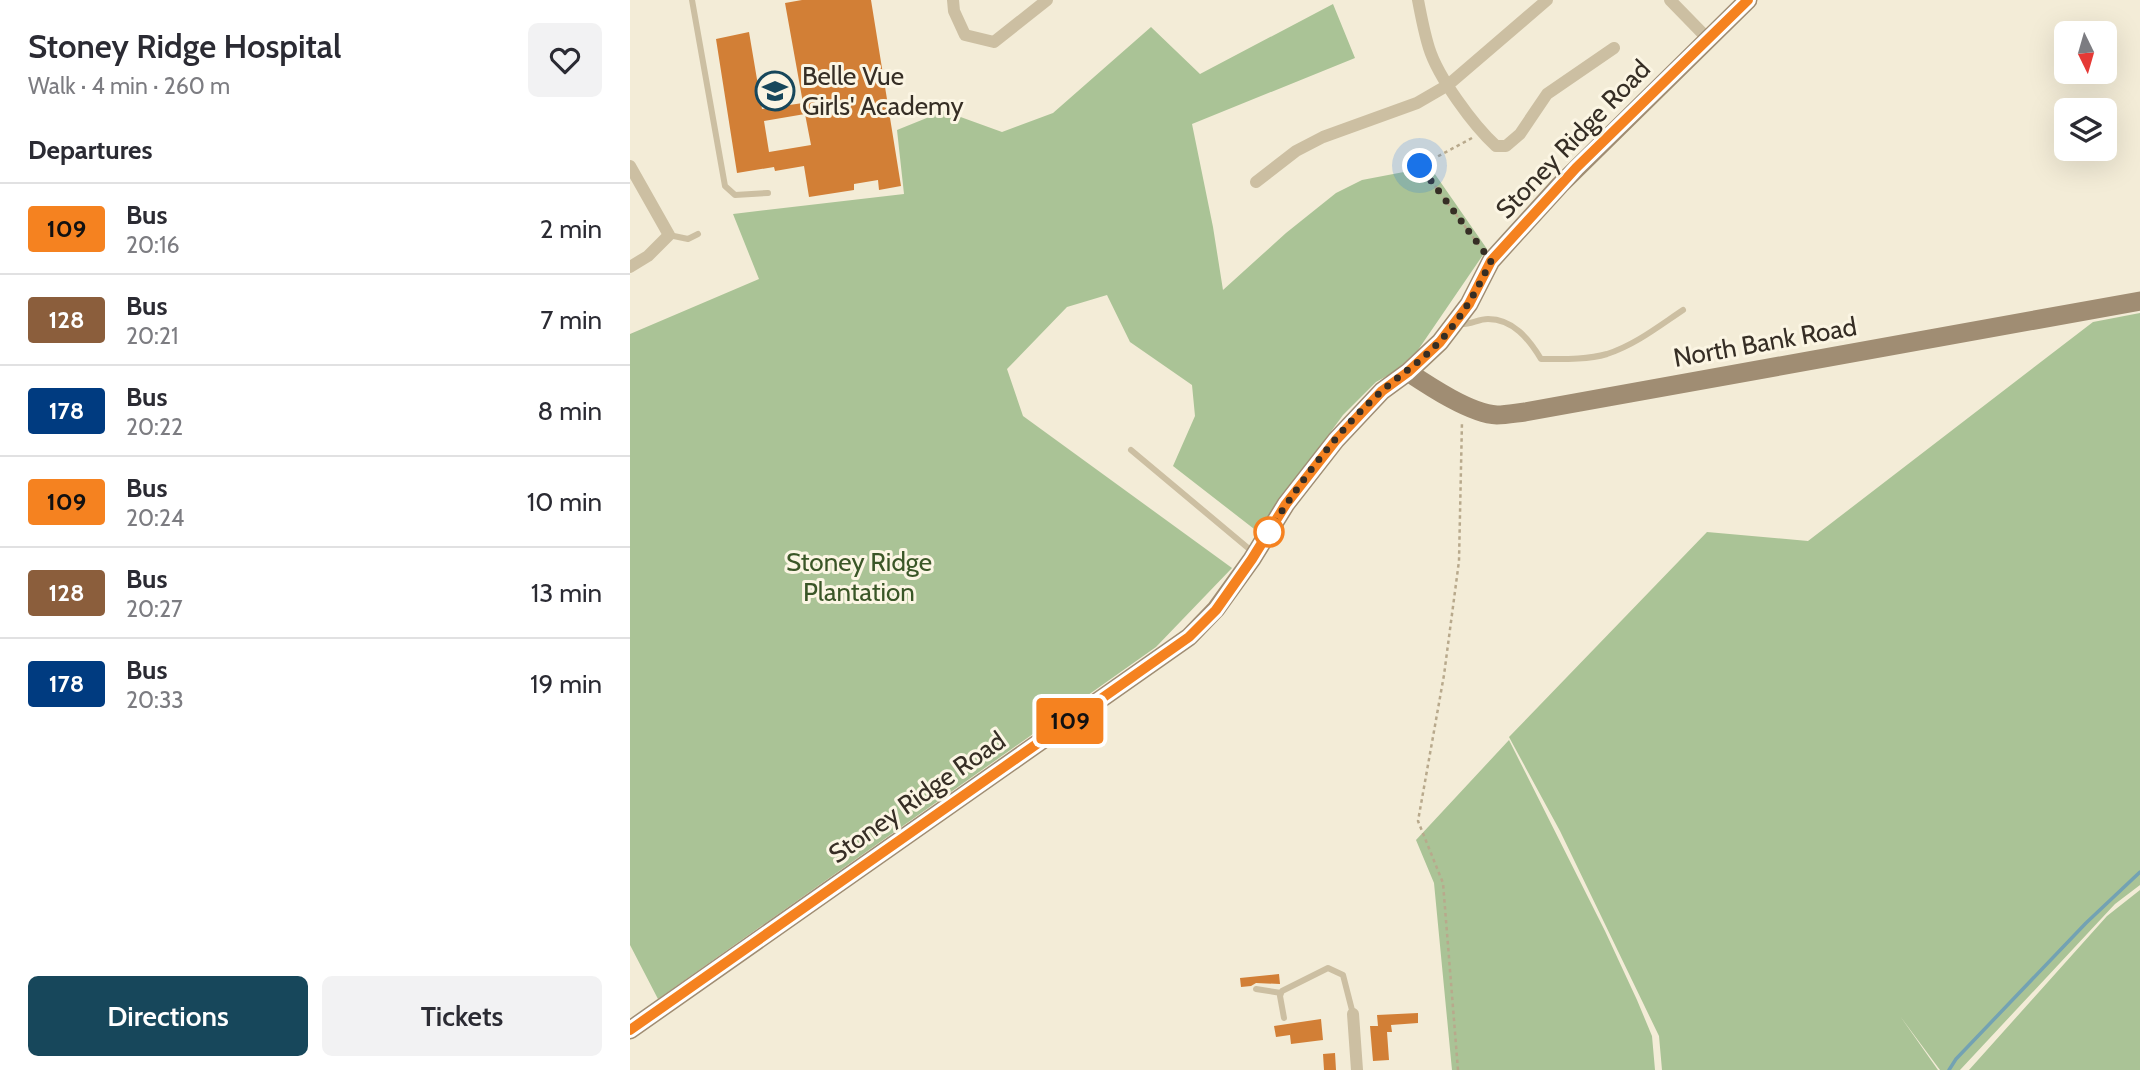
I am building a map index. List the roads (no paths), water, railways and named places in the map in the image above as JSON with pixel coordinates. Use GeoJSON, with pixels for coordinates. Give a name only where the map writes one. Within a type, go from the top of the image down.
{"type":"FeatureCollection","features":[{"type":"Feature","properties":{"kind":"street"},"geometry":{"type":"LineString","coordinates":[[953,0],[954,10],[965,35],[994,42],[1047,0]]}},
{"type":"Feature","properties":{"kind":"street"},"geometry":{"type":"LineString","coordinates":[[1418,0],[1429,50],[1448,85],[1482,133],[1496,146],[1506,146],[1520,134],[1547,94],[1614,48]]}},
{"type":"Feature","properties":{"kind":"street"},"geometry":{"type":"LineString","coordinates":[[1256,181],[1296,151],[1323,136],[1418,103],[1448,85],[1546,0]]}},
{"type":"Feature","properties":{"kind":"street"},"geometry":{"type":"LineString","coordinates":[[1670,0],[1709,40]]}},
{"type":"Feature","properties":{"kind":"street","name":"Stoney Ridge Road"},"geometry":{"type":"LineString","coordinates":[[630,1030],[1189,637],[1216,610],[1286,504],[1336,440],[1382,391],[1408,372],[1440,342],[1469,304],[1491,261],[1626,118],[1748,0]]}},
{"type":"Feature","properties":{"kind":"street"},"geometry":{"type":"LineString","coordinates":[[630,166],[669,235],[648,256],[630,267]]}},
{"type":"Feature","properties":{"kind":"street","name":"North Bank Road"},"geometry":{"type":"LineString","coordinates":[[1408,372],[1462,404],[1494,415],[1525,412],[2140,301]]}},
{"type":"Feature","properties":{"kind":"street"},"geometry":{"type":"LineString","coordinates":[[1353,1014],[1357,1070]]}},
{"type":"Feature","properties":{"kind":"lane"},"geometry":{"type":"LineString","coordinates":[[692,0],[725,186],[735,195],[768,192]]}},
{"type":"Feature","properties":{"kind":"lane"},"geometry":{"type":"LineString","coordinates":[[669,235],[688,239],[698,234]]}},
{"type":"Feature","properties":{"kind":"lane"},"geometry":{"type":"LineString","coordinates":[[1455,323],[1465,325],[1491,319],[1520,331],[1541,359],[1588,358],[1629,345],[1683,310]]}},
{"type":"Feature","properties":{"kind":"lane"},"geometry":{"type":"LineString","coordinates":[[1131,450],[1255,554]]}},
{"type":"Feature","properties":{"kind":"lane"},"geometry":{"type":"LineString","coordinates":[[1281,993],[1328,968],[1343,975],[1353,1014]]}},
{"type":"Feature","properties":{"kind":"lane"},"geometry":{"type":"LineString","coordinates":[[1256,989],[1281,993]]}},
{"type":"Feature","properties":{"kind":"lane"},"geometry":{"type":"LineString","coordinates":[[1281,993],[1284,1018]]}},
{"type":"Feature","properties":{"kind":"waterway"},"geometry":{"type":"LineString","coordinates":[[1949,1070],[1956,1059],[2086,923],[2140,872]]}},
{"type":"Feature","properties":{"kind":"place","name":"Belle Vue Girls' Academy"},"geometry":{"type":"Point","coordinates":[775,91]}},
{"type":"Feature","properties":{"kind":"park label","name":"Stoney Ridge Plantation"},"geometry":{"type":"Point","coordinates":[859,577]}}]}
